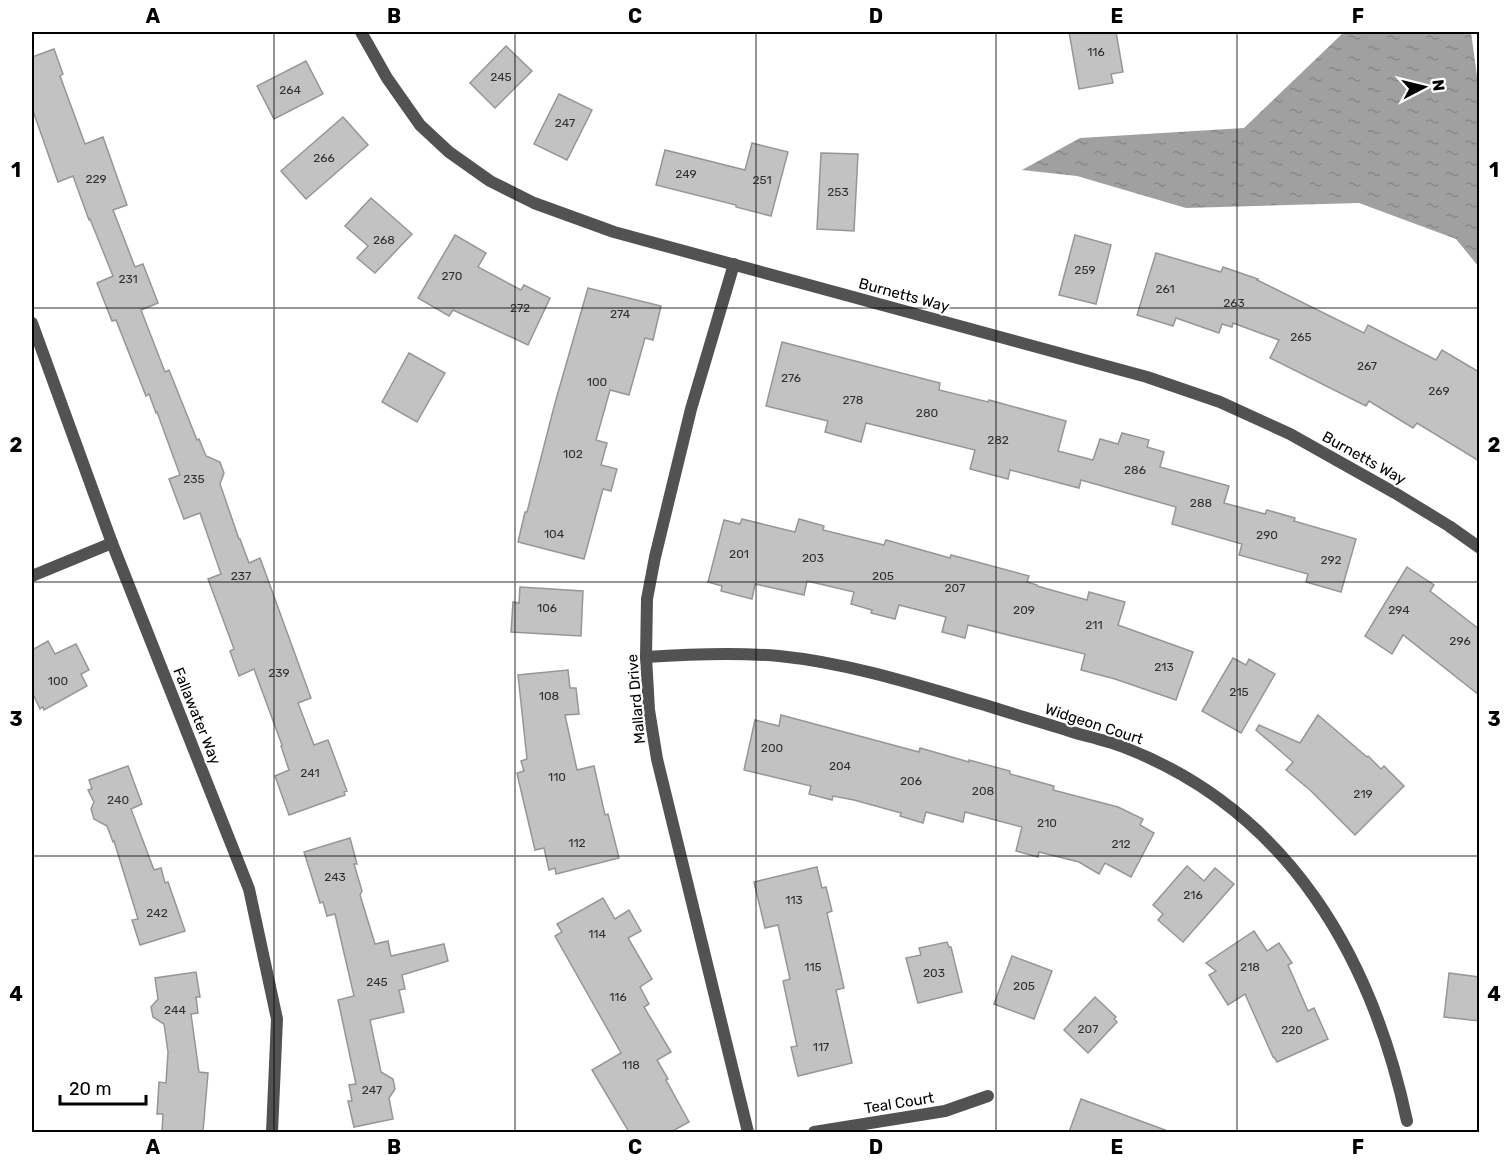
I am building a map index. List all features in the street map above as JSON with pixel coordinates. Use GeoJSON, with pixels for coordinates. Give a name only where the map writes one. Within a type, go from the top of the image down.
{"type":"FeatureCollection","features":[{"type":"Feature","properties":{"kind":"street","name":"Burnetts Way"},"geometry":{"type":"LineString","coordinates":[[361,32],[387,78],[420,125],[449,152],[490,181],[534,203],[614,231],[1147,377],[1220,402],[1290,434],[1395,493],[1449,525],[1479,548]]}},
{"type":"Feature","properties":{"kind":"street","name":"Mallard Drive"},"geometry":{"type":"LineString","coordinates":[[734,264],[691,409],[655,557],[647,599],[646,657],[649,710],[657,759],[748,1132]]}},
{"type":"Feature","properties":{"kind":"street","name":"Fallawater Way"},"geometry":{"type":"LineString","coordinates":[[32,323],[112,543],[249,890],[277,1019],[272,1132]]}},
{"type":"Feature","properties":{"kind":"street"},"geometry":{"type":"LineString","coordinates":[[32,576],[112,543]]}},
{"type":"Feature","properties":{"kind":"street","name":"Widgeon Court"},"geometry":{"type":"LineString","coordinates":[[646,657],[735,654],[779,656],[845,666],[1126,747],[1182,774],[1226,803],[1266,838],[1294,869],[1329,919],[1360,975],[1384,1035],[1399,1084],[1407,1121]]}},
{"type":"Feature","properties":{"kind":"street","name":"Teal Court"},"geometry":{"type":"LineString","coordinates":[[813,1132],[945,1111],[988,1096]]}},
{"type":"Feature","properties":{"kind":"water"},"geometry":{"type":"Polygon","coordinates":[[[1344,32],[1471,32],[1480,83],[1479,267],[1456,239],[1359,203],[1186,208],[1077,176],[1022,170],[1080,138],[1244,128],[1344,32]]]}},
{"type":"Feature","properties":{"kind":"building"},"geometry":{"type":"Polygon","coordinates":[[[1069,32],[1116,32],[1123,72],[1111,74],[1113,83],[1079,89],[1069,32]]]}},
{"type":"Feature","properties":{"kind":"building"},"geometry":{"type":"Polygon","coordinates":[[[506,46],[532,71],[495,108],[470,83],[506,46]]]}},
{"type":"Feature","properties":{"kind":"building"},"geometry":{"type":"Polygon","coordinates":[[[54,49],[63,74],[60,76],[85,144],[103,137],[127,205],[113,210],[135,267],[143,264],[158,303],[141,310],[165,372],[169,370],[197,440],[199,439],[206,456],[220,462],[224,473],[220,484],[239,539],[249,563],[260,558],[311,698],[298,703],[314,745],[328,740],[347,791],[344,792],[345,795],[289,815],[275,776],[289,770],[282,745],[254,669],[239,676],[230,651],[234,649],[208,579],[221,574],[200,513],[184,519],[169,479],[180,475],[157,412],[149,394],[146,396],[116,320],[112,321],[97,283],[113,276],[73,176],[58,182],[32,108],[32,57],[54,49]]]}},
{"type":"Feature","properties":{"kind":"building"},"geometry":{"type":"Polygon","coordinates":[[[306,61],[323,94],[274,119],[257,86],[306,61]]]}},
{"type":"Feature","properties":{"kind":"building"},"geometry":{"type":"Polygon","coordinates":[[[559,94],[592,110],[567,160],[534,144],[559,94]]]}},
{"type":"Feature","properties":{"kind":"building"},"geometry":{"type":"Polygon","coordinates":[[[343,117],[368,145],[306,199],[281,171],[343,117]]]}},
{"type":"Feature","properties":{"kind":"building"},"geometry":{"type":"Polygon","coordinates":[[[752,143],[788,152],[771,216],[656,185],[665,150],[745,170],[752,143]]]}},
{"type":"Feature","properties":{"kind":"building"},"geometry":{"type":"Polygon","coordinates":[[[821,153],[858,154],[854,231],[817,229],[821,153]]]}},
{"type":"Feature","properties":{"kind":"building"},"geometry":{"type":"Polygon","coordinates":[[[371,198],[412,234],[375,273],[357,258],[368,246],[345,226],[371,198]]]}},
{"type":"Feature","properties":{"kind":"building"},"geometry":{"type":"Polygon","coordinates":[[[455,235],[486,253],[478,267],[521,290],[524,285],[550,298],[528,345],[453,310],[449,316],[418,298],[455,235]]]}},
{"type":"Feature","properties":{"kind":"building"},"geometry":{"type":"Polygon","coordinates":[[[1075,235],[1111,245],[1096,304],[1059,295],[1075,235]]]}},
{"type":"Feature","properties":{"kind":"building"},"geometry":{"type":"Polygon","coordinates":[[[1156,253],[1221,272],[1223,267],[1258,279],[1364,333],[1368,325],[1436,360],[1442,350],[1479,372],[1479,461],[1417,423],[1413,428],[1369,401],[1366,406],[1270,358],[1279,340],[1233,323],[1232,327],[1222,324],[1219,333],[1176,318],[1173,326],[1137,315],[1156,253]]]}},
{"type":"Feature","properties":{"kind":"building"},"geometry":{"type":"Polygon","coordinates":[[[588,288],[661,306],[653,340],[645,338],[629,395],[610,390],[596,440],[607,443],[601,465],[617,469],[611,491],[603,489],[584,559],[518,542],[588,288]]]}},
{"type":"Feature","properties":{"kind":"building"},"geometry":{"type":"Polygon","coordinates":[[[782,342],[940,383],[939,390],[988,402],[989,400],[1066,421],[1058,451],[1093,460],[1100,439],[1118,444],[1122,433],[1149,440],[1147,447],[1164,452],[1160,467],[1229,486],[1224,503],[1265,514],[1267,510],[1295,518],[1294,521],[1356,539],[1341,592],[1306,582],[1308,574],[1239,555],[1242,544],[1172,524],[1176,507],[1081,480],[1079,488],[1010,470],[1008,479],[970,469],[975,450],[866,423],[861,442],[825,432],[828,421],[766,406],[782,342]]]}},
{"type":"Feature","properties":{"kind":"building"},"geometry":{"type":"Polygon","coordinates":[[[409,353],[445,373],[417,422],[382,402],[409,353]]]}},
{"type":"Feature","properties":{"kind":"building"},"geometry":{"type":"Polygon","coordinates":[[[742,519],[795,532],[799,519],[824,526],[823,530],[884,545],[886,540],[950,558],[951,555],[1029,576],[1027,582],[1087,600],[1089,592],[1125,602],[1118,625],[1193,652],[1176,700],[1081,670],[1085,654],[968,625],[965,638],[942,632],[946,617],[899,605],[895,619],[871,613],[872,610],[851,604],[854,592],[807,581],[804,595],[755,584],[752,599],[721,591],[722,586],[708,582],[724,520],[740,524],[742,519]]]}},
{"type":"Feature","properties":{"kind":"building"},"geometry":{"type":"Polygon","coordinates":[[[1407,567],[1434,585],[1430,591],[1479,629],[1479,695],[1403,635],[1392,654],[1365,636],[1407,567]]]}},
{"type":"Feature","properties":{"kind":"building"},"geometry":{"type":"Polygon","coordinates":[[[520,587],[583,591],[581,636],[511,632],[513,602],[519,603],[520,587]]]}},
{"type":"Feature","properties":{"kind":"building"},"geometry":{"type":"Polygon","coordinates":[[[48,641],[55,654],[76,644],[89,670],[81,674],[87,686],[44,710],[43,707],[40,709],[32,692],[32,650],[48,641]]]}},
{"type":"Feature","properties":{"kind":"building"},"geometry":{"type":"Polygon","coordinates":[[[1233,658],[1246,665],[1249,659],[1275,674],[1241,733],[1202,711],[1233,658]]]}},
{"type":"Feature","properties":{"kind":"building"},"geometry":{"type":"Polygon","coordinates":[[[568,670],[570,688],[576,688],[579,714],[565,715],[577,770],[594,766],[605,815],[608,814],[619,858],[556,874],[555,868],[549,870],[544,848],[535,850],[517,773],[524,771],[521,761],[527,759],[518,675],[568,670]]]}},
{"type":"Feature","properties":{"kind":"building"},"geometry":{"type":"Polygon","coordinates":[[[781,715],[919,752],[920,748],[1010,771],[1010,774],[1054,786],[1053,790],[1118,807],[1143,819],[1140,825],[1154,833],[1131,877],[1105,863],[1099,874],[1079,862],[1039,852],[1038,857],[1016,851],[1022,827],[965,812],[963,822],[926,812],[923,823],[900,816],[901,813],[854,800],[833,796],[832,800],[809,794],[811,786],[744,770],[755,720],[779,726],[781,715]]]}},
{"type":"Feature","properties":{"kind":"building"},"geometry":{"type":"Polygon","coordinates":[[[1318,715],[1381,769],[1384,766],[1404,786],[1355,835],[1310,790],[1286,770],[1293,762],[1256,730],[1259,725],[1300,743],[1318,715]]]}},
{"type":"Feature","properties":{"kind":"building"},"geometry":{"type":"Polygon","coordinates":[[[128,766],[142,804],[131,809],[154,870],[161,868],[165,883],[168,882],[185,931],[140,945],[132,920],[138,919],[114,841],[107,826],[94,819],[91,809],[94,802],[88,790],[92,789],[89,780],[128,766]]]}},
{"type":"Feature","properties":{"kind":"building"},"geometry":{"type":"Polygon","coordinates":[[[350,838],[357,864],[354,864],[362,891],[360,895],[375,944],[388,941],[391,956],[444,944],[448,961],[402,975],[405,989],[399,990],[404,1012],[370,1020],[381,1072],[393,1079],[395,1089],[389,1098],[393,1119],[354,1127],[348,1101],[352,1101],[349,1085],[356,1084],[338,1000],[354,996],[335,914],[327,916],[323,902],[320,903],[304,852],[350,838]]]}},
{"type":"Feature","properties":{"kind":"building"},"geometry":{"type":"Polygon","coordinates":[[[1187,866],[1204,881],[1215,868],[1234,884],[1183,942],[1158,920],[1163,914],[1153,905],[1187,866]]]}},
{"type":"Feature","properties":{"kind":"building"},"geometry":{"type":"Polygon","coordinates":[[[817,867],[822,888],[826,887],[832,911],[827,913],[844,988],[836,990],[852,1063],[798,1076],[791,1047],[797,1046],[783,981],[790,979],[778,925],[765,928],[754,882],[817,867]]]}},
{"type":"Feature","properties":{"kind":"building"},"geometry":{"type":"Polygon","coordinates":[[[603,898],[615,919],[629,910],[641,931],[628,938],[652,979],[640,987],[649,1004],[644,1007],[671,1052],[657,1060],[689,1122],[671,1132],[629,1132],[592,1070],[621,1053],[555,936],[562,932],[557,924],[603,898]]]}},
{"type":"Feature","properties":{"kind":"building"},"geometry":{"type":"Polygon","coordinates":[[[1254,931],[1267,951],[1279,943],[1292,963],[1288,965],[1308,1011],[1314,1008],[1328,1039],[1277,1062],[1245,994],[1228,1005],[1209,975],[1216,971],[1206,963],[1254,931]]]}},
{"type":"Feature","properties":{"kind":"building"},"geometry":{"type":"Polygon","coordinates":[[[947,942],[951,947],[962,992],[918,1003],[906,958],[921,955],[919,948],[947,942]]]}},
{"type":"Feature","properties":{"kind":"building"},"geometry":{"type":"Polygon","coordinates":[[[1012,956],[1052,971],[1034,1019],[994,1004],[1012,956]]]}},
{"type":"Feature","properties":{"kind":"building"},"geometry":{"type":"Polygon","coordinates":[[[196,972],[200,997],[196,997],[198,1013],[191,1014],[199,1072],[208,1073],[203,1132],[162,1132],[163,1114],[157,1114],[159,1082],[166,1083],[168,1052],[164,1024],[153,1017],[151,1007],[158,999],[155,978],[196,972]]]}},
{"type":"Feature","properties":{"kind":"building"},"geometry":{"type":"Polygon","coordinates":[[[1449,973],[1479,977],[1479,1021],[1444,1017],[1449,973]]]}},
{"type":"Feature","properties":{"kind":"building"},"geometry":{"type":"Polygon","coordinates":[[[1095,997],[1116,1017],[1114,1019],[1117,1022],[1088,1053],[1064,1030],[1095,997]]]}},
{"type":"Feature","properties":{"kind":"building"},"geometry":{"type":"Polygon","coordinates":[[[1081,1099],[1165,1130],[1164,1132],[1069,1132],[1081,1099]]]}}]}
